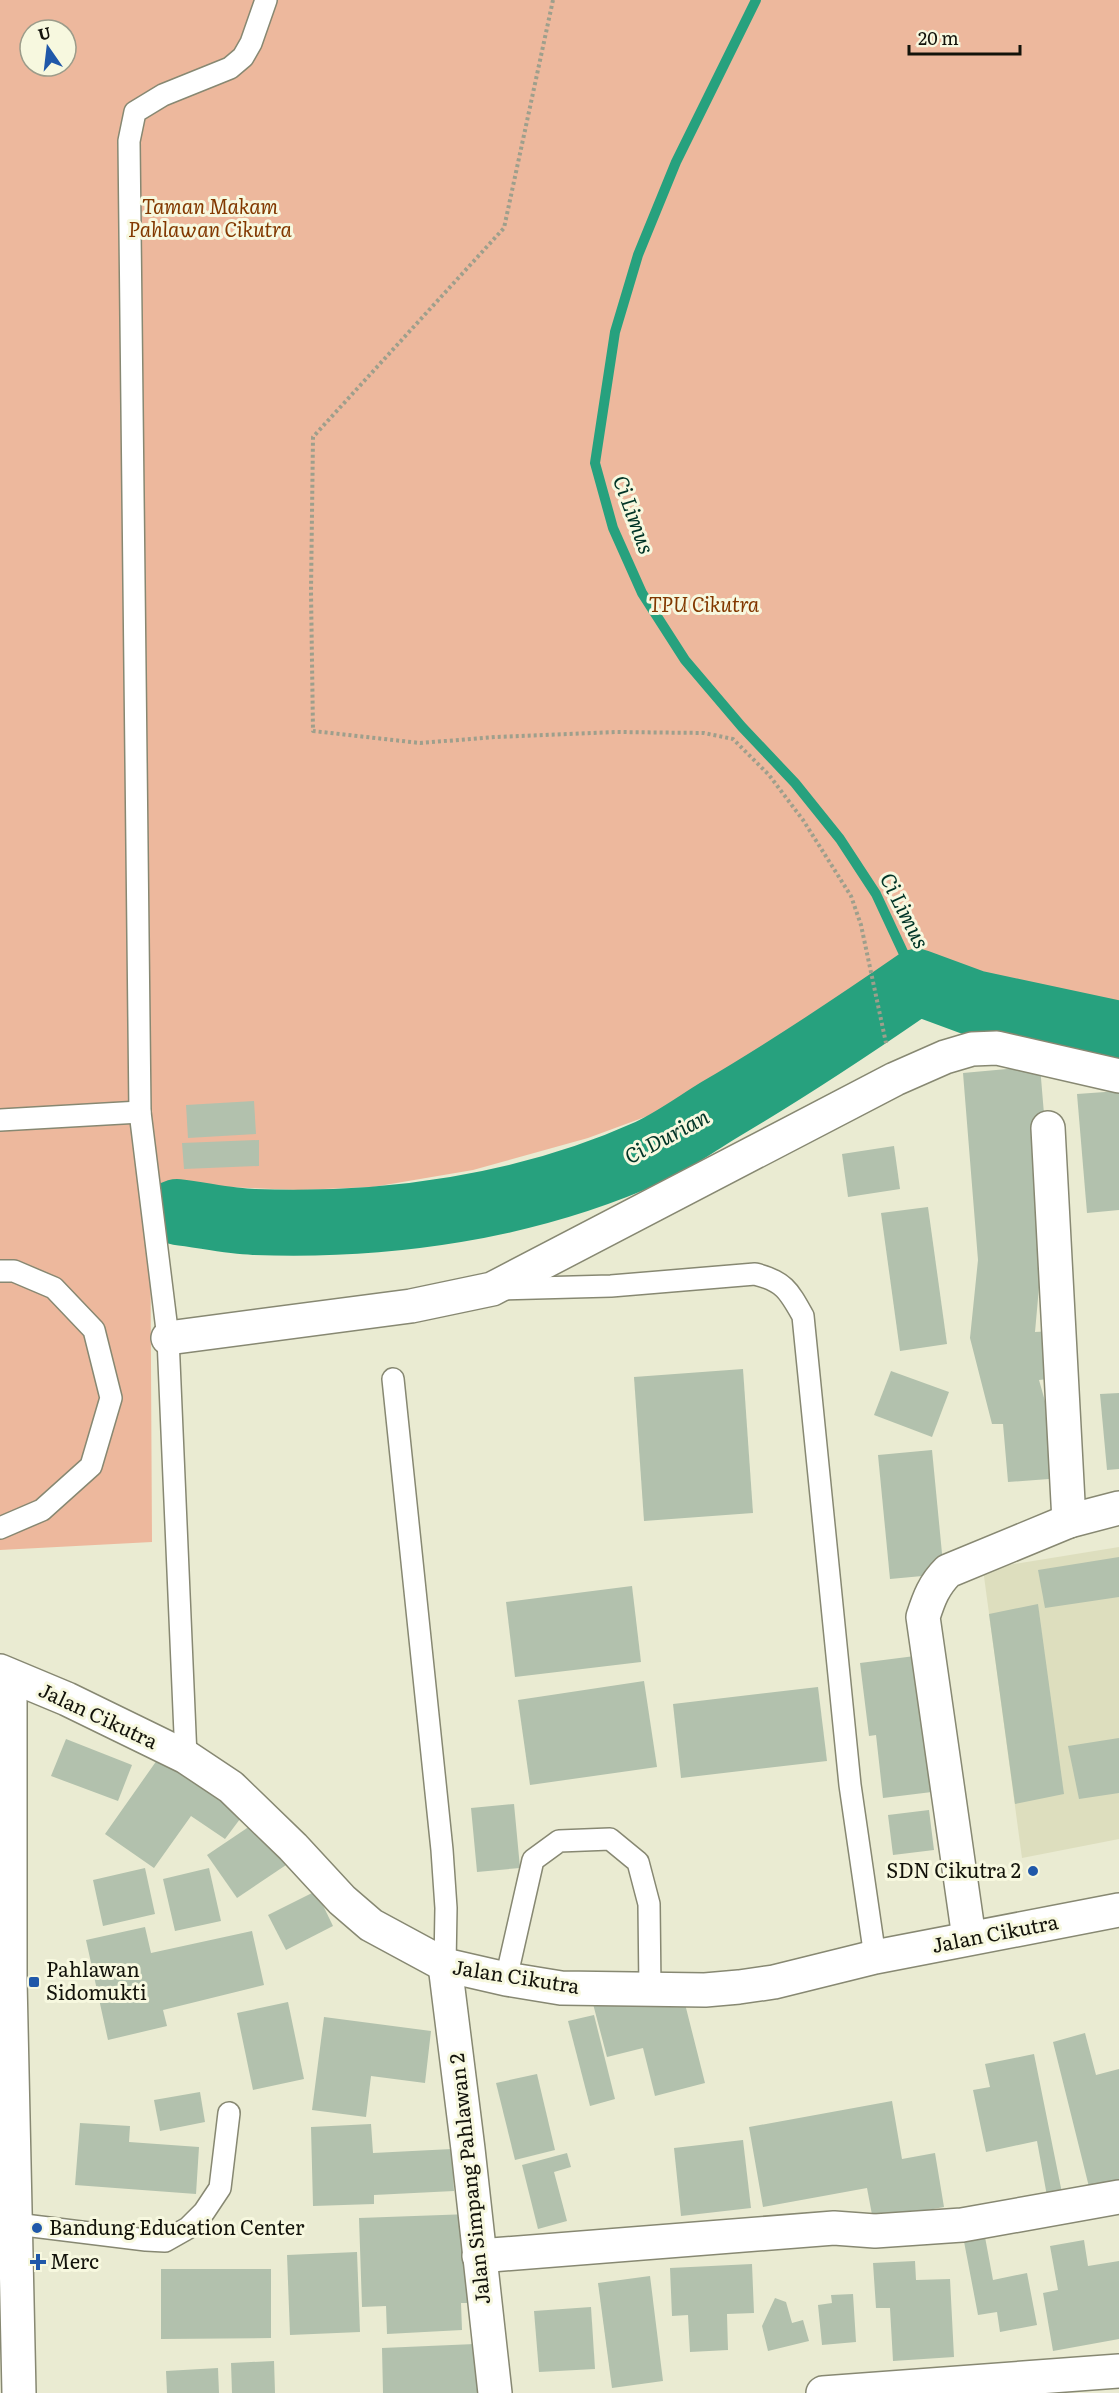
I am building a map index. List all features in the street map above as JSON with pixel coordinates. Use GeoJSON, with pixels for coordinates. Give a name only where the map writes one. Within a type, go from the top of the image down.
{"type":"FeatureCollection","features":[{"type":"Feature","properties":{"kind":"street"},"geometry":{"type":"LineString","coordinates":[[168,1338],[411,1306],[492,1289],[895,1079],[945,1057],[972,1049],[997,1048],[1119,1076]]}},
{"type":"Feature","properties":{"kind":"street"},"geometry":{"type":"LineString","coordinates":[[1048,1128],[1069,1521]]}},
{"type":"Feature","properties":{"kind":"street"},"geometry":{"type":"LineString","coordinates":[[969,1938],[923,1617],[929,1596],[935,1585],[948,1571],[1069,1521],[1119,1508]]}},
{"type":"Feature","properties":{"kind":"street"},"geometry":{"type":"LineString","coordinates":[[5,1673],[5,1891],[19,2393]]}},
{"type":"Feature","properties":{"kind":"street","name":"Jalan Cikutra"},"geometry":{"type":"LineString","coordinates":[[5,1673],[67,1699],[186,1757],[231,1787],[293,1847],[342,1900],[371,1925],[445,1965],[506,1979],[561,1988],[650,1990],[705,1990],[774,1983],[875,1957],[1119,1910]]}},
{"type":"Feature","properties":{"kind":"street","name":"Jalan Simpang Pahlawan 2"},"geometry":{"type":"LineString","coordinates":[[445,1965],[495,2393]]}},
{"type":"Feature","properties":{"kind":"street"},"geometry":{"type":"LineString","coordinates":[[479,2256],[834,2228],[875,2231],[962,2225],[1119,2197]]}},
{"type":"Feature","properties":{"kind":"street"},"geometry":{"type":"LineString","coordinates":[[823,2393],[1119,2371]]}},
{"type":"Feature","properties":{"kind":"lane"},"geometry":{"type":"LineString","coordinates":[[186,1757],[168,1338],[140,1112],[129,141],[135,112],[163,94],[230,68],[243,57],[252,43],[266,0]]}},
{"type":"Feature","properties":{"kind":"lane"},"geometry":{"type":"LineString","coordinates":[[0,1120],[140,1112]]}},
{"type":"Feature","properties":{"kind":"lane"},"geometry":{"type":"LineString","coordinates":[[0,1271],[14,1270],[54,1288],[94,1330],[111,1398],[91,1466],[42,1510],[0,1528]]}},
{"type":"Feature","properties":{"kind":"lane"},"geometry":{"type":"LineString","coordinates":[[492,1289],[611,1286],[755,1274],[771,1278],[784,1286],[794,1300],[803,1316],[850,1785],[875,1957]]}},
{"type":"Feature","properties":{"kind":"lane"},"geometry":{"type":"LineString","coordinates":[[393,1378],[442,1850],[446,1908],[445,1965]]}},
{"type":"Feature","properties":{"kind":"lane"},"geometry":{"type":"LineString","coordinates":[[506,1979],[533,1860],[559,1841],[610,1839],[638,1862],[649,1904],[650,1990]]}},
{"type":"Feature","properties":{"kind":"lane"},"geometry":{"type":"LineString","coordinates":[[16,2224],[165,2241],[188,2228],[204,2212],[220,2188],[229,2113]]}},
{"type":"Feature","properties":{"kind":"path"},"geometry":{"type":"LineString","coordinates":[[553,0],[504,228],[313,438],[310,591],[313,731],[420,743],[617,732],[704,733],[733,739],[769,775],[803,820],[851,896],[861,925],[887,1045]]}},
{"type":"Feature","properties":{"kind":"shaded area"},"geometry":{"type":"Polygon","coordinates":[[[1119,1547],[1119,1839],[1022,1858],[983,1569],[1119,1547]]]}},
{"type":"Feature","properties":{"kind":"green space","name":"TPU Cikutra"},"geometry":{"type":"Polygon","coordinates":[[[0,0],[1119,0],[1119,1003],[1042,990],[926,955],[845,1009],[765,1053],[683,1103],[588,1138],[473,1170],[373,1187],[298,1190],[150,1184],[152,1542],[0,1550],[0,0]]]}},
{"type":"Feature","properties":{"kind":"building"},"geometry":{"type":"Polygon","coordinates":[[[1040,1066],[1044,1114],[1042,1254],[1035,1332],[1053,1331],[1057,1378],[1039,1380],[1062,1478],[1008,1482],[1003,1424],[992,1424],[970,1338],[978,1260],[963,1073],[1040,1066]]]}},
{"type":"Feature","properties":{"kind":"building"},"geometry":{"type":"Polygon","coordinates":[[[1119,1091],[1119,1210],[1087,1213],[1077,1094],[1119,1091]]]}},
{"type":"Feature","properties":{"kind":"building"},"geometry":{"type":"Polygon","coordinates":[[[254,1101],[256,1134],[188,1138],[186,1105],[254,1101]]]}},
{"type":"Feature","properties":{"kind":"building"},"geometry":{"type":"Polygon","coordinates":[[[259,1140],[259,1166],[184,1169],[182,1143],[259,1140]]]}},
{"type":"Feature","properties":{"kind":"building"},"geometry":{"type":"Polygon","coordinates":[[[894,1146],[900,1189],[848,1197],[842,1154],[894,1146]]]}},
{"type":"Feature","properties":{"kind":"building"},"geometry":{"type":"Polygon","coordinates":[[[928,1207],[947,1344],[900,1351],[881,1213],[928,1207]]]}},
{"type":"Feature","properties":{"kind":"building"},"geometry":{"type":"Polygon","coordinates":[[[743,1369],[753,1513],[644,1521],[634,1377],[743,1369]]]}},
{"type":"Feature","properties":{"kind":"building"},"geometry":{"type":"Polygon","coordinates":[[[891,1371],[949,1392],[932,1437],[874,1415],[891,1371]]]}},
{"type":"Feature","properties":{"kind":"building"},"geometry":{"type":"Polygon","coordinates":[[[1119,1393],[1119,1469],[1107,1470],[1100,1394],[1119,1393]]]}},
{"type":"Feature","properties":{"kind":"building"},"geometry":{"type":"Polygon","coordinates":[[[932,1450],[944,1574],[890,1579],[878,1455],[932,1450]]]}},
{"type":"Feature","properties":{"kind":"building"},"geometry":{"type":"Polygon","coordinates":[[[1119,1557],[1119,1597],[1045,1608],[1038,1570],[1119,1557]]]}},
{"type":"Feature","properties":{"kind":"building"},"geometry":{"type":"Polygon","coordinates":[[[632,1586],[641,1662],[515,1677],[506,1602],[632,1586]]]}},
{"type":"Feature","properties":{"kind":"building"},"geometry":{"type":"Polygon","coordinates":[[[1038,1604],[1064,1794],[1015,1804],[989,1614],[1038,1604]]]}},
{"type":"Feature","properties":{"kind":"building"},"geometry":{"type":"Polygon","coordinates":[[[915,1656],[940,1791],[883,1798],[876,1735],[869,1736],[860,1663],[915,1656]]]}},
{"type":"Feature","properties":{"kind":"building"},"geometry":{"type":"Polygon","coordinates":[[[644,1681],[657,1767],[530,1785],[518,1700],[644,1681]]]}},
{"type":"Feature","properties":{"kind":"building"},"geometry":{"type":"Polygon","coordinates":[[[818,1687],[827,1761],[681,1778],[673,1704],[818,1687]]]}},
{"type":"Feature","properties":{"kind":"building"},"geometry":{"type":"Polygon","coordinates":[[[1119,1738],[1119,1793],[1079,1799],[1068,1746],[1119,1738]]]}},
{"type":"Feature","properties":{"kind":"building"},"geometry":{"type":"Polygon","coordinates":[[[66,1739],[132,1765],[118,1801],[51,1776],[66,1739]]]}},
{"type":"Feature","properties":{"kind":"building"},"geometry":{"type":"Polygon","coordinates":[[[162,1753],[246,1811],[225,1839],[191,1816],[154,1868],[105,1834],[162,1753]]]}},
{"type":"Feature","properties":{"kind":"building"},"geometry":{"type":"Polygon","coordinates":[[[514,1804],[520,1868],[477,1872],[471,1808],[514,1804]]]}},
{"type":"Feature","properties":{"kind":"building"},"geometry":{"type":"Polygon","coordinates":[[[929,1810],[934,1850],[893,1855],[888,1815],[929,1810]]]}},
{"type":"Feature","properties":{"kind":"building"},"geometry":{"type":"Polygon","coordinates":[[[259,1820],[289,1863],[237,1898],[207,1855],[259,1820]]]}},
{"type":"Feature","properties":{"kind":"building"},"geometry":{"type":"Polygon","coordinates":[[[145,1868],[155,1914],[103,1926],[93,1880],[145,1868]]]}},
{"type":"Feature","properties":{"kind":"building"},"geometry":{"type":"Polygon","coordinates":[[[209,1868],[221,1921],[175,1931],[163,1879],[209,1868]]]}},
{"type":"Feature","properties":{"kind":"building"},"geometry":{"type":"Polygon","coordinates":[[[316,1891],[333,1926],[286,1950],[268,1915],[316,1891]]]}},
{"type":"Feature","properties":{"kind":"building"},"geometry":{"type":"Polygon","coordinates":[[[145,1927],[151,1953],[252,1931],[264,1985],[163,2010],[167,2026],[108,2040],[86,1940],[145,1927]]]}},
{"type":"Feature","properties":{"kind":"building"},"geometry":{"type":"Polygon","coordinates":[[[629,1991],[633,2007],[682,1992],[705,2083],[655,2096],[643,2048],[607,2057],[592,2000],[629,1991]]]}},
{"type":"Feature","properties":{"kind":"building"},"geometry":{"type":"Polygon","coordinates":[[[288,2002],[304,2079],[253,2090],[237,2013],[288,2002]]]}},
{"type":"Feature","properties":{"kind":"building"},"geometry":{"type":"Polygon","coordinates":[[[594,2015],[615,2099],[590,2106],[568,2021],[594,2015]]]}},
{"type":"Feature","properties":{"kind":"building"},"geometry":{"type":"Polygon","coordinates":[[[324,2017],[431,2031],[425,2083],[371,2076],[366,2117],[312,2110],[324,2017]]]}},
{"type":"Feature","properties":{"kind":"building"},"geometry":{"type":"Polygon","coordinates":[[[1085,2033],[1096,2075],[1119,2069],[1119,2183],[1090,2191],[1053,2042],[1085,2033]]]}},
{"type":"Feature","properties":{"kind":"building"},"geometry":{"type":"Polygon","coordinates":[[[1034,2054],[1062,2193],[1047,2196],[1037,2141],[986,2152],[973,2090],[990,2087],[985,2064],[1034,2054]]]}},
{"type":"Feature","properties":{"kind":"building"},"geometry":{"type":"Polygon","coordinates":[[[537,2074],[555,2150],[515,2160],[496,2083],[537,2074]]]}},
{"type":"Feature","properties":{"kind":"building"},"geometry":{"type":"Polygon","coordinates":[[[200,2092],[205,2122],[160,2131],[154,2100],[200,2092]]]}},
{"type":"Feature","properties":{"kind":"building"},"geometry":{"type":"Polygon","coordinates":[[[892,2101],[902,2159],[935,2153],[944,2207],[873,2220],[867,2188],[763,2207],[749,2127],[892,2101]]]}},
{"type":"Feature","properties":{"kind":"building"},"geometry":{"type":"Polygon","coordinates":[[[80,2123],[130,2126],[129,2142],[199,2147],[196,2194],[75,2185],[80,2123]]]}},
{"type":"Feature","properties":{"kind":"building"},"geometry":{"type":"Polygon","coordinates":[[[371,2124],[373,2153],[452,2149],[454,2191],[374,2195],[374,2204],[313,2206],[311,2127],[371,2124]]]}},
{"type":"Feature","properties":{"kind":"building"},"geometry":{"type":"Polygon","coordinates":[[[743,2140],[751,2208],[681,2216],[674,2148],[743,2140]]]}},
{"type":"Feature","properties":{"kind":"building"},"geometry":{"type":"Polygon","coordinates":[[[567,2153],[571,2167],[554,2172],[567,2221],[538,2229],[522,2165],[567,2153]]]}},
{"type":"Feature","properties":{"kind":"building"},"geometry":{"type":"Polygon","coordinates":[[[470,2214],[474,2303],[461,2303],[462,2330],[387,2334],[386,2306],[362,2307],[359,2218],[470,2214]]]}},
{"type":"Feature","properties":{"kind":"building"},"geometry":{"type":"Polygon","coordinates":[[[962,2231],[985,2237],[993,2280],[1027,2273],[1037,2325],[1000,2332],[997,2312],[978,2315],[962,2231]]]}},
{"type":"Feature","properties":{"kind":"building"},"geometry":{"type":"Polygon","coordinates":[[[1084,2240],[1088,2266],[1119,2261],[1119,2339],[1053,2351],[1043,2293],[1058,2290],[1050,2246],[1084,2240]]]}},
{"type":"Feature","properties":{"kind":"building"},"geometry":{"type":"Polygon","coordinates":[[[357,2252],[360,2332],[290,2335],[287,2255],[357,2252]]]}},
{"type":"Feature","properties":{"kind":"building"},"geometry":{"type":"Polygon","coordinates":[[[915,2261],[916,2280],[950,2279],[954,2357],[893,2361],[890,2308],[876,2308],[873,2263],[915,2261]]]}},
{"type":"Feature","properties":{"kind":"building"},"geometry":{"type":"Polygon","coordinates":[[[752,2264],[754,2313],[727,2314],[728,2350],[690,2352],[688,2315],[672,2316],[670,2268],[752,2264]]]}},
{"type":"Feature","properties":{"kind":"building"},"geometry":{"type":"Polygon","coordinates":[[[161,2269],[271,2269],[271,2338],[161,2339],[161,2269]]]}},
{"type":"Feature","properties":{"kind":"building"},"geometry":{"type":"Polygon","coordinates":[[[650,2276],[663,2381],[612,2388],[598,2283],[650,2276]]]}},
{"type":"Feature","properties":{"kind":"building"},"geometry":{"type":"Polygon","coordinates":[[[853,2294],[856,2342],[822,2345],[818,2305],[832,2303],[831,2295],[853,2294]]]}},
{"type":"Feature","properties":{"kind":"building"},"geometry":{"type":"Polygon","coordinates":[[[775,2298],[786,2302],[792,2323],[803,2320],[809,2341],[768,2351],[762,2326],[775,2298]]]}},
{"type":"Feature","properties":{"kind":"building"},"geometry":{"type":"Polygon","coordinates":[[[591,2307],[595,2369],[539,2372],[534,2311],[591,2307]]]}},
{"type":"Feature","properties":{"kind":"building"},"geometry":{"type":"Polygon","coordinates":[[[475,2344],[477,2388],[486,2388],[486,2393],[383,2393],[382,2348],[475,2344]]]}},
{"type":"Feature","properties":{"kind":"building"},"geometry":{"type":"Polygon","coordinates":[[[274,2361],[275,2393],[232,2393],[231,2363],[274,2361]]]}},
{"type":"Feature","properties":{"kind":"building"},"geometry":{"type":"Polygon","coordinates":[[[218,2368],[219,2393],[167,2393],[166,2371],[218,2368]]]}},
{"type":"Feature","properties":{"kind":"waterway","name":"Ci Limus"},"geometry":{"type":"LineString","coordinates":[[756,0],[676,162],[638,255],[615,332],[595,463],[613,528],[642,593],[685,660],[742,727],[795,783],[840,839],[876,894],[917,982]]}},
{"type":"Feature","properties":{"kind":"waterway","name":"Ci Durian"},"geometry":{"type":"LineString","coordinates":[[177,1212],[254,1222],[355,1221],[456,1210],[555,1187],[602,1171],[667,1143],[844,1032],[917,982],[974,1003],[1119,1034]]}},
{"type":"Feature","properties":{"kind":"place","name":"SDN Cikutra 2"},"geometry":{"type":"Point","coordinates":[1033,1871]}},
{"type":"Feature","properties":{"kind":"place","name":"Pahlawan Sidomukti"},"geometry":{"type":"Point","coordinates":[34,1982]}},
{"type":"Feature","properties":{"kind":"place","name":"Bandung Education Center"},"geometry":{"type":"Point","coordinates":[37,2228]}},
{"type":"Feature","properties":{"kind":"place","name":"Merc"},"geometry":{"type":"Point","coordinates":[38,2262]}},
{"type":"Feature","properties":{"kind":"park label","name":"Taman Makam Pahlawan Cikutra"},"geometry":{"type":"Point","coordinates":[210,218]}}]}
